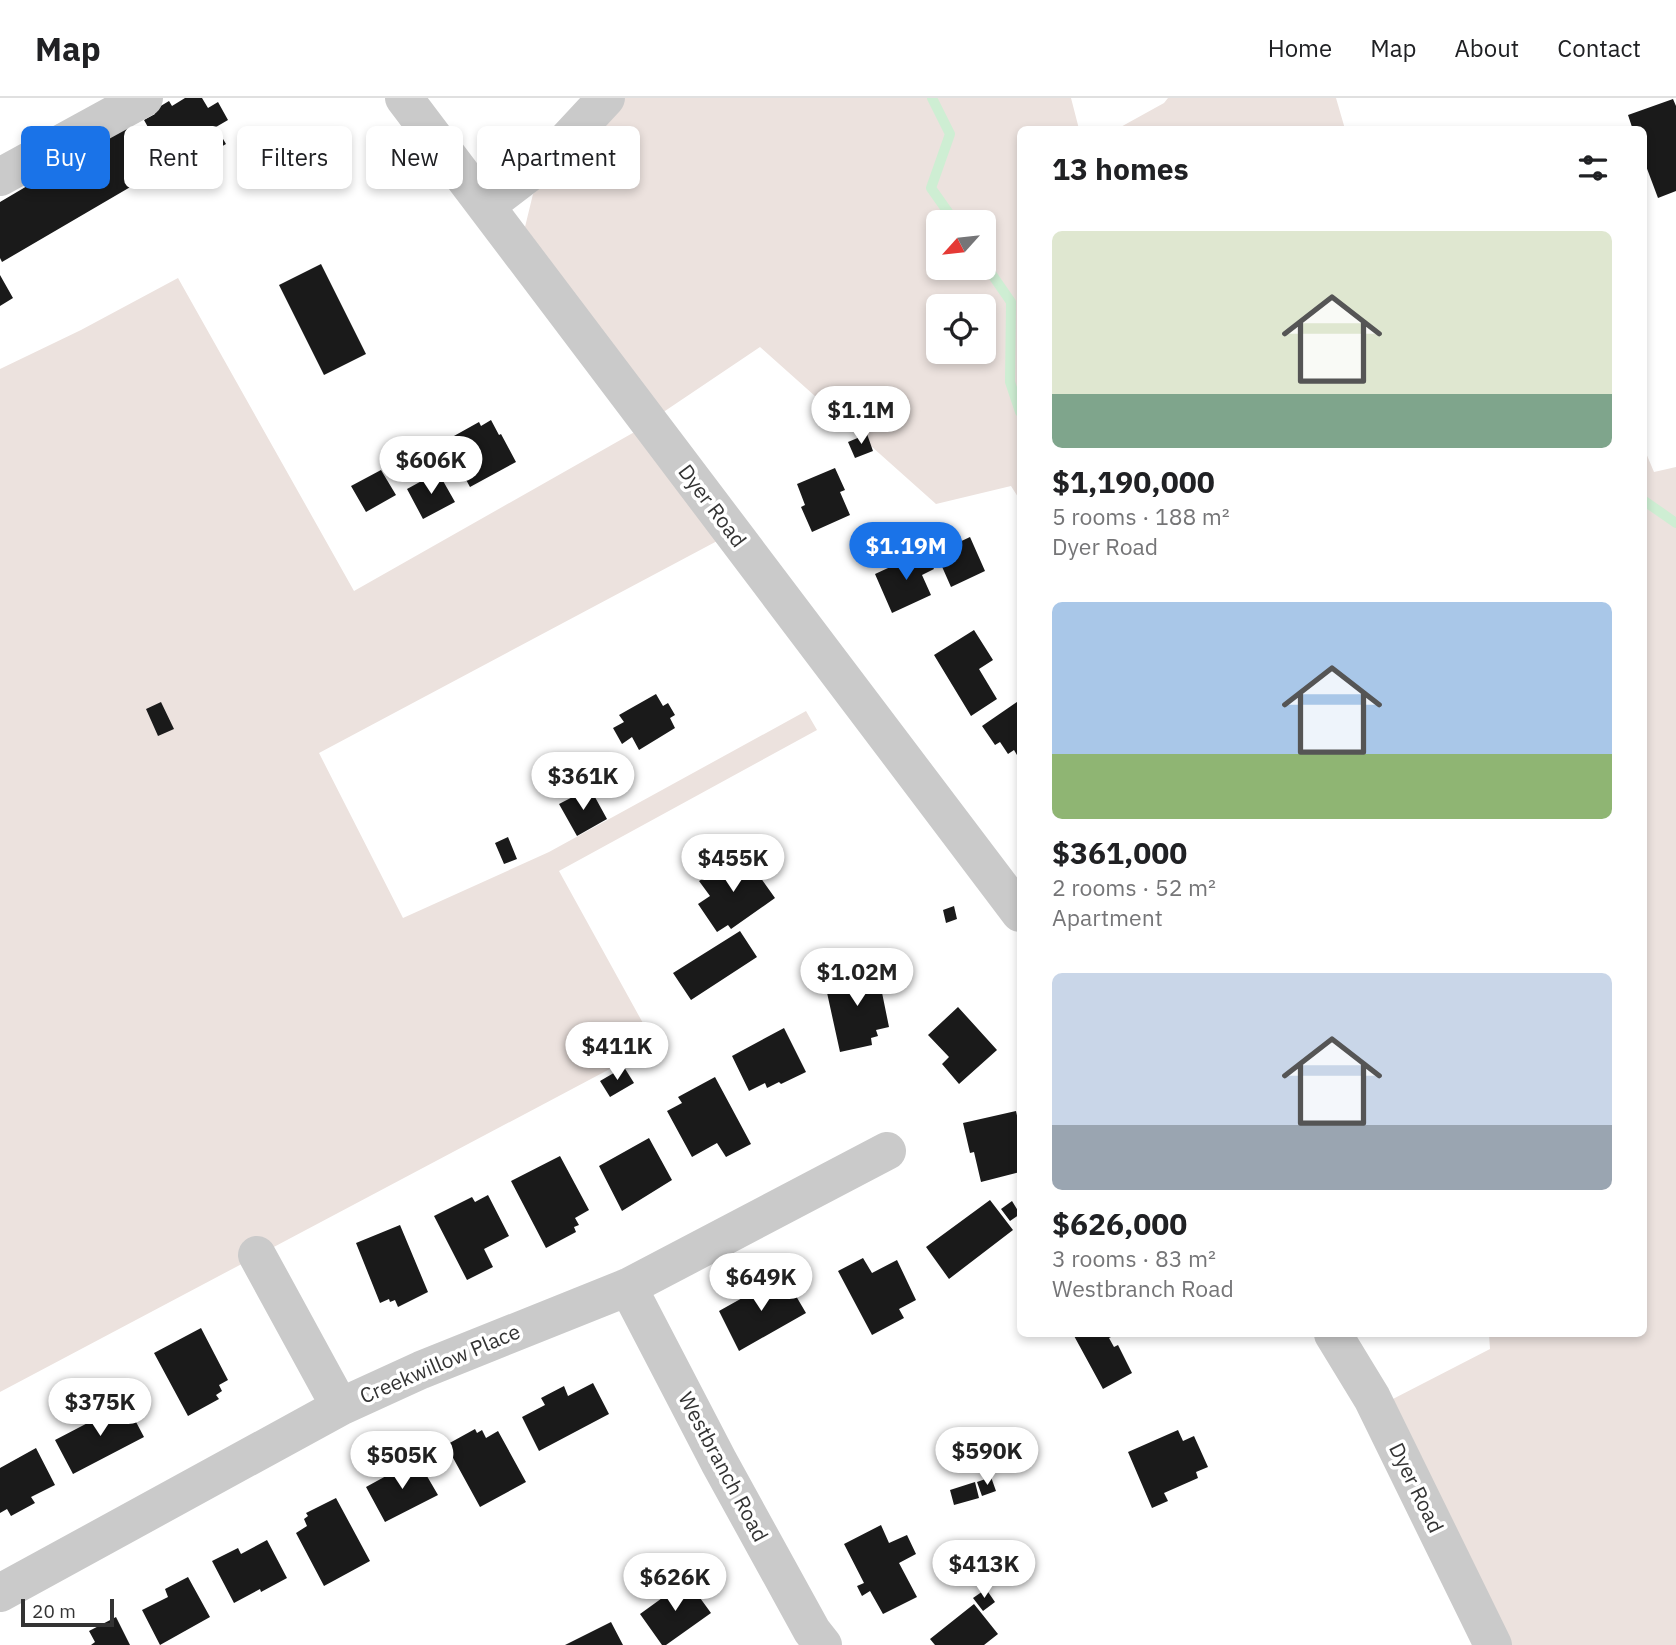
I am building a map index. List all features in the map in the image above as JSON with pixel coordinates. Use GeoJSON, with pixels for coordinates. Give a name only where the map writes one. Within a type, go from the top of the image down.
{"type":"FeatureCollection","features":[{"type":"Feature","properties":{"kind":"street"},"geometry":{"type":"LineString","coordinates":[[0,177],[144,98]]}},
{"type":"Feature","properties":{"kind":"street","name":"Dyer Road"},"geometry":{"type":"LineString","coordinates":[[404,98],[1017,909]]}},
{"type":"Feature","properties":{"kind":"street"},"geometry":{"type":"LineString","coordinates":[[487,205],[554,154],[606,98]]}},
{"type":"Feature","properties":{"kind":"street","name":"Creekwillow Place"},"geometry":{"type":"LineString","coordinates":[[0,1593],[340,1407],[421,1370],[628,1287],[887,1151]]}},
{"type":"Feature","properties":{"kind":"street"},"geometry":{"type":"LineString","coordinates":[[257,1255],[340,1407]]}},
{"type":"Feature","properties":{"kind":"street","name":"Westbranch Road"},"geometry":{"type":"LineString","coordinates":[[628,1287],[809,1640]]}},
{"type":"Feature","properties":{"kind":"street","name":"Dyer Road"},"geometry":{"type":"LineString","coordinates":[[1335,1337],[1372,1398],[1493,1645]]}},
{"type":"Feature","properties":{"kind":"shaded area"},"geometry":{"type":"Polygon","coordinates":[[[625,98],[1071,98],[1078,126],[1017,126],[1017,495],[1011,486],[936,504],[760,347],[659,415],[525,227],[533,194],[538,189],[640,189],[640,126],[598,126],[625,98]]]}},
{"type":"Feature","properties":{"kind":"shaded area"},"geometry":{"type":"Polygon","coordinates":[[[1168,98],[1336,98],[1344,126],[1122,126],[1164,103],[1168,98]]]}},
{"type":"Feature","properties":{"kind":"shaded area"},"geometry":{"type":"Polygon","coordinates":[[[178,278],[354,591],[638,430],[719,540],[319,753],[403,918],[549,852],[806,711],[817,730],[559,871],[655,1045],[0,1392],[0,369],[81,330],[178,278]]]}},
{"type":"Feature","properties":{"kind":"shaded area"},"geometry":{"type":"Polygon","coordinates":[[[1647,455],[1654,472],[1676,467],[1676,1645],[1508,1645],[1389,1401],[1490,1349],[1489,1337],[1647,1337],[1647,455]]]}},
{"type":"Feature","properties":{"kind":"building"},"geometry":{"type":"Polygon","coordinates":[[[185,98],[202,98],[208,108],[218,102],[228,120],[218,126],[147,126],[144,120],[155,114],[154,110],[169,101],[172,106],[185,98]]]}},
{"type":"Feature","properties":{"kind":"building"},"geometry":{"type":"Polygon","coordinates":[[[1673,99],[1676,106],[1676,191],[1658,198],[1647,169],[1647,126],[1632,126],[1628,115],[1673,99]]]}},
{"type":"Feature","properties":{"kind":"building"},"geometry":{"type":"Polygon","coordinates":[[[124,129],[124,189],[127,189],[2,262],[0,202],[22,189],[110,189],[110,137],[124,129]]]}},
{"type":"Feature","properties":{"kind":"building"},"geometry":{"type":"Polygon","coordinates":[[[321,264],[366,354],[324,375],[279,285],[321,264]]]}},
{"type":"Feature","properties":{"kind":"building"},"geometry":{"type":"Polygon","coordinates":[[[0,275],[13,298],[0,306],[0,275]]]}},
{"type":"Feature","properties":{"kind":"building"},"geometry":{"type":"Polygon","coordinates":[[[491,420],[516,462],[470,487],[445,441],[479,422],[481,426],[491,420]]]}},
{"type":"Feature","properties":{"kind":"building"},"geometry":{"type":"Polygon","coordinates":[[[867,434],[873,451],[855,458],[848,442],[867,434]]]}},
{"type":"Feature","properties":{"kind":"building"},"geometry":{"type":"Polygon","coordinates":[[[835,468],[845,490],[840,492],[850,515],[812,532],[801,507],[805,505],[797,484],[835,468]]]}},
{"type":"Feature","properties":{"kind":"building"},"geometry":{"type":"Polygon","coordinates":[[[381,470],[396,495],[366,512],[351,486],[381,470]]]}},
{"type":"Feature","properties":{"kind":"building"},"geometry":{"type":"Polygon","coordinates":[[[438,472],[455,502],[423,519],[407,489],[438,472]]]}},
{"type":"Feature","properties":{"kind":"building"},"geometry":{"type":"Polygon","coordinates":[[[970,537],[985,571],[951,587],[936,553],[970,537]]]}},
{"type":"Feature","properties":{"kind":"building"},"geometry":{"type":"Polygon","coordinates":[[[925,551],[934,569],[922,575],[931,595],[892,613],[875,574],[925,551]]]}},
{"type":"Feature","properties":{"kind":"building"},"geometry":{"type":"Polygon","coordinates":[[[974,630],[993,660],[979,669],[997,699],[971,716],[934,655],[974,630]]]}},
{"type":"Feature","properties":{"kind":"building"},"geometry":{"type":"Polygon","coordinates":[[[656,694],[663,706],[668,703],[675,715],[670,718],[675,728],[639,750],[632,737],[622,744],[613,728],[624,722],[619,715],[656,694]]]}},
{"type":"Feature","properties":{"kind":"building"},"geometry":{"type":"Polygon","coordinates":[[[161,702],[174,729],[158,736],[146,709],[161,702]]]}},
{"type":"Feature","properties":{"kind":"building"},"geometry":{"type":"Polygon","coordinates":[[[1017,702],[1017,755],[1014,750],[1008,754],[1000,742],[995,745],[982,726],[1017,702]]]}},
{"type":"Feature","properties":{"kind":"building"},"geometry":{"type":"Polygon","coordinates":[[[590,788],[607,819],[577,836],[559,804],[590,788]]]}},
{"type":"Feature","properties":{"kind":"building"},"geometry":{"type":"Polygon","coordinates":[[[508,837],[517,859],[504,864],[495,843],[508,837]]]}},
{"type":"Feature","properties":{"kind":"building"},"geometry":{"type":"Polygon","coordinates":[[[739,854],[749,870],[753,867],[775,898],[731,929],[728,925],[717,932],[698,904],[710,896],[699,881],[739,854]]]}},
{"type":"Feature","properties":{"kind":"building"},"geometry":{"type":"Polygon","coordinates":[[[954,906],[957,919],[946,923],[943,910],[954,906]]]}},
{"type":"Feature","properties":{"kind":"building"},"geometry":{"type":"Polygon","coordinates":[[[740,931],[757,957],[691,1000],[673,973],[740,931]]]}},
{"type":"Feature","properties":{"kind":"building"},"geometry":{"type":"Polygon","coordinates":[[[877,968],[889,1027],[876,1030],[878,1036],[871,1038],[872,1045],[840,1052],[824,979],[877,968]]]}},
{"type":"Feature","properties":{"kind":"building"},"geometry":{"type":"Polygon","coordinates":[[[958,1007],[997,1050],[959,1084],[942,1064],[949,1057],[928,1035],[958,1007]]]}},
{"type":"Feature","properties":{"kind":"building"},"geometry":{"type":"Polygon","coordinates":[[[784,1028],[806,1072],[781,1084],[779,1082],[767,1088],[765,1083],[749,1091],[732,1056],[784,1028]]]}},
{"type":"Feature","properties":{"kind":"building"},"geometry":{"type":"Polygon","coordinates":[[[624,1067],[634,1083],[610,1097],[600,1081],[624,1067]]]}},
{"type":"Feature","properties":{"kind":"building"},"geometry":{"type":"Polygon","coordinates":[[[715,1077],[751,1144],[726,1157],[717,1143],[692,1157],[667,1111],[682,1103],[678,1097],[715,1077]]]}},
{"type":"Feature","properties":{"kind":"building"},"geometry":{"type":"Polygon","coordinates":[[[1016,1111],[1017,1173],[981,1182],[963,1123],[1016,1111]]]}},
{"type":"Feature","properties":{"kind":"building"},"geometry":{"type":"Polygon","coordinates":[[[649,1138],[672,1180],[622,1211],[599,1166],[649,1138]]]}},
{"type":"Feature","properties":{"kind":"building"},"geometry":{"type":"Polygon","coordinates":[[[560,1156],[589,1210],[575,1218],[579,1225],[574,1227],[576,1232],[546,1248],[511,1181],[560,1156]]]}},
{"type":"Feature","properties":{"kind":"building"},"geometry":{"type":"Polygon","coordinates":[[[488,1195],[509,1236],[484,1249],[493,1267],[467,1280],[434,1216],[472,1197],[475,1202],[488,1195]]]}},
{"type":"Feature","properties":{"kind":"building"},"geometry":{"type":"Polygon","coordinates":[[[990,1200],[1013,1230],[949,1279],[926,1247],[990,1200]]]}},
{"type":"Feature","properties":{"kind":"building"},"geometry":{"type":"Polygon","coordinates":[[[1012,1201],[1017,1209],[1017,1216],[1010,1221],[1001,1209],[1012,1201]]]}},
{"type":"Feature","properties":{"kind":"building"},"geometry":{"type":"Polygon","coordinates":[[[400,1225],[428,1292],[398,1307],[395,1300],[390,1302],[389,1299],[380,1303],[356,1243],[400,1225]]]}},
{"type":"Feature","properties":{"kind":"building"},"geometry":{"type":"Polygon","coordinates":[[[863,1258],[872,1273],[897,1260],[916,1300],[899,1309],[904,1318],[872,1335],[838,1271],[863,1258]]]}},
{"type":"Feature","properties":{"kind":"building"},"geometry":{"type":"Polygon","coordinates":[[[786,1279],[806,1313],[739,1351],[719,1311],[744,1297],[742,1292],[763,1281],[767,1291],[786,1279]]]}},
{"type":"Feature","properties":{"kind":"building"},"geometry":{"type":"Polygon","coordinates":[[[201,1328],[228,1380],[219,1385],[222,1391],[216,1395],[219,1399],[188,1416],[154,1353],[201,1328]]]}},
{"type":"Feature","properties":{"kind":"building"},"geometry":{"type":"Polygon","coordinates":[[[1075,1337],[1111,1337],[1109,1338],[1114,1347],[1118,1345],[1132,1373],[1103,1389],[1075,1337]]]}},
{"type":"Feature","properties":{"kind":"building"},"geometry":{"type":"Polygon","coordinates":[[[593,1383],[609,1414],[539,1451],[522,1417],[545,1405],[541,1398],[564,1386],[568,1396],[593,1383]]]}},
{"type":"Feature","properties":{"kind":"building"},"geometry":{"type":"Polygon","coordinates":[[[126,1403],[144,1437],[73,1474],[55,1440],[126,1403]]]}},
{"type":"Feature","properties":{"kind":"building"},"geometry":{"type":"Polygon","coordinates":[[[475,1429],[477,1433],[482,1430],[486,1438],[498,1431],[526,1482],[480,1507],[446,1445],[475,1429]]]}},
{"type":"Feature","properties":{"kind":"building"},"geometry":{"type":"Polygon","coordinates":[[[1178,1430],[1183,1441],[1194,1436],[1208,1467],[1196,1472],[1198,1478],[1164,1493],[1168,1501],[1152,1508],[1128,1452],[1178,1430]]]}},
{"type":"Feature","properties":{"kind":"building"},"geometry":{"type":"Polygon","coordinates":[[[36,1448],[55,1485],[31,1497],[35,1503],[11,1516],[7,1509],[0,1513],[0,1468],[36,1448]]]}},
{"type":"Feature","properties":{"kind":"building"},"geometry":{"type":"Polygon","coordinates":[[[417,1459],[438,1495],[385,1522],[366,1487],[417,1459]]]}},
{"type":"Feature","properties":{"kind":"building"},"geometry":{"type":"Polygon","coordinates":[[[991,1477],[996,1491],[982,1496],[977,1482],[991,1477]]]}},
{"type":"Feature","properties":{"kind":"building"},"geometry":{"type":"Polygon","coordinates":[[[975,1482],[979,1498],[954,1505],[950,1490],[975,1482]]]}},
{"type":"Feature","properties":{"kind":"building"},"geometry":{"type":"Polygon","coordinates":[[[336,1498],[370,1561],[324,1586],[296,1533],[307,1526],[304,1519],[308,1516],[306,1513],[336,1498]]]}},
{"type":"Feature","properties":{"kind":"building"},"geometry":{"type":"Polygon","coordinates":[[[881,1525],[889,1543],[907,1535],[916,1554],[899,1563],[917,1597],[883,1614],[870,1591],[862,1596],[857,1586],[864,1583],[844,1544],[881,1525]]]}},
{"type":"Feature","properties":{"kind":"building"},"geometry":{"type":"Polygon","coordinates":[[[267,1540],[287,1578],[234,1603],[212,1561],[238,1548],[241,1554],[267,1540]]]}},
{"type":"Feature","properties":{"kind":"building"},"geometry":{"type":"Polygon","coordinates":[[[188,1577],[210,1617],[160,1645],[142,1610],[168,1597],[165,1589],[188,1577]]]}},
{"type":"Feature","properties":{"kind":"building"},"geometry":{"type":"Polygon","coordinates":[[[687,1580],[711,1613],[666,1645],[662,1645],[640,1614],[687,1580]]]}},
{"type":"Feature","properties":{"kind":"building"},"geometry":{"type":"Polygon","coordinates":[[[986,1589],[995,1602],[983,1611],[973,1598],[986,1589]]]}},
{"type":"Feature","properties":{"kind":"building"},"geometry":{"type":"Polygon","coordinates":[[[974,1604],[998,1634],[984,1645],[935,1645],[930,1639],[974,1604]]]}},
{"type":"Feature","properties":{"kind":"building"},"geometry":{"type":"Polygon","coordinates":[[[116,1617],[130,1645],[91,1645],[95,1642],[89,1631],[116,1617]]]}},
{"type":"Feature","properties":{"kind":"building"},"geometry":{"type":"Polygon","coordinates":[[[611,1622],[623,1645],[565,1645],[611,1622]]]}},
{"type":"Feature","properties":{"kind":"waterway"},"geometry":{"type":"LineString","coordinates":[[932,98],[950,134],[931,188],[947,210]]}},
{"type":"Feature","properties":{"kind":"waterway"},"geometry":{"type":"LineString","coordinates":[[996,280],[1011,302],[1010,382],[1017,403]]}},
{"type":"Feature","properties":{"kind":"waterway"},"geometry":{"type":"LineString","coordinates":[[1647,503],[1676,523]]}}]}
